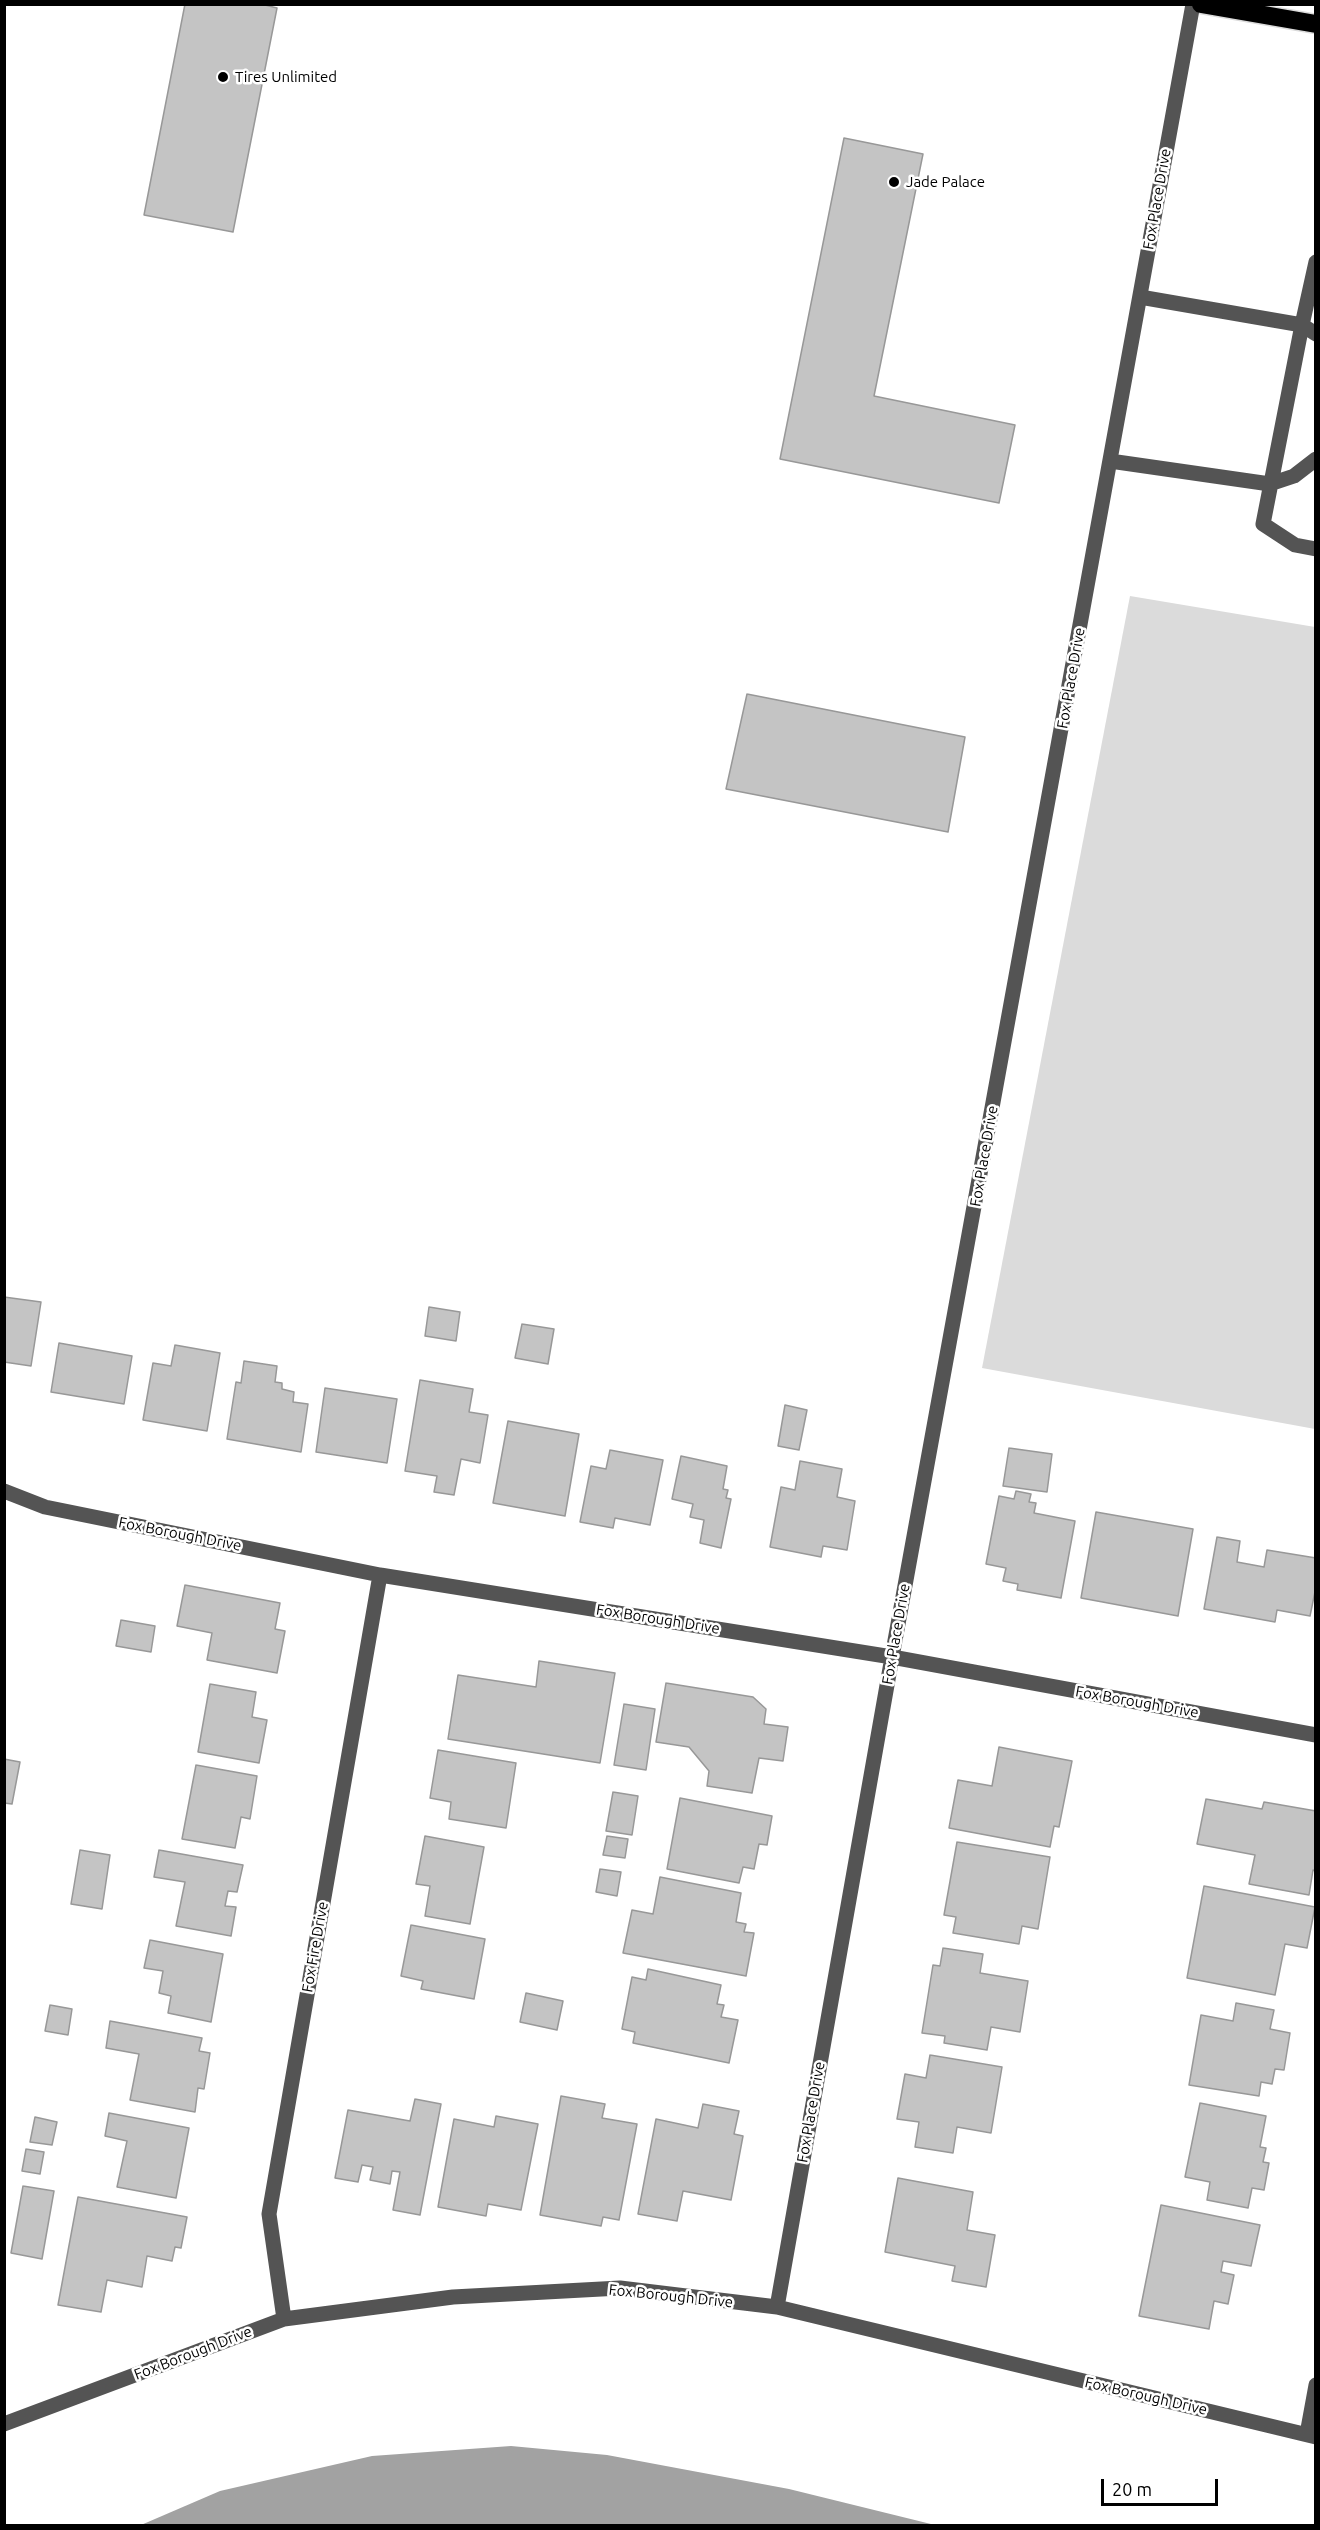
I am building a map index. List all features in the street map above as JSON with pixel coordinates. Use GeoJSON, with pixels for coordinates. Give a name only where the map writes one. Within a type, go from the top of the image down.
{"type":"FeatureCollection","features":[{"type":"Feature","properties":{"kind":"highway"},"geometry":{"type":"LineString","coordinates":[[1201,4],[1316,24]]}},
{"type":"Feature","properties":{"kind":"street","name":"Fox Place Drive"},"geometry":{"type":"LineString","coordinates":[[777,2307],[892,1657],[1193,4]]}},
{"type":"Feature","properties":{"kind":"street"},"geometry":{"type":"LineString","coordinates":[[1316,262],[1263,524],[1295,545],[1316,549]]}},
{"type":"Feature","properties":{"kind":"street"},"geometry":{"type":"LineString","coordinates":[[1140,297],[1302,325],[1316,334]]}},
{"type":"Feature","properties":{"kind":"street"},"geometry":{"type":"LineString","coordinates":[[1110,461],[1270,484],[1294,476],[1316,459]]}},
{"type":"Feature","properties":{"kind":"street","name":"Fox Borough Drive"},"geometry":{"type":"LineString","coordinates":[[4,1491],[45,1507],[381,1575],[892,1657],[1316,1735]]}},
{"type":"Feature","properties":{"kind":"street","name":"Fox Fire Drive"},"geometry":{"type":"LineString","coordinates":[[284,2319],[269,2214],[381,1575]]}},
{"type":"Feature","properties":{"kind":"street","name":"Fox Borough Drive"},"geometry":{"type":"LineString","coordinates":[[4,2424],[284,2319],[453,2297],[620,2288],[777,2307],[1311,2435],[1316,2385]]}},
{"type":"Feature","properties":{"kind":"shaded area"},"geometry":{"type":"Polygon","coordinates":[[[1130,596],[1315,627],[1315,1429],[982,1368],[1130,596]]]}},
{"type":"Feature","properties":{"kind":"shaded area"},"geometry":{"type":"Polygon","coordinates":[[[511,2446],[607,2455],[789,2489],[935,2525],[141,2525],[220,2491],[372,2456],[511,2446]]]}},
{"type":"Feature","properties":{"kind":"building"},"geometry":{"type":"Polygon","coordinates":[[[185,4],[261,4],[277,8],[233,232],[144,215],[185,4]]]}},
{"type":"Feature","properties":{"kind":"building"},"geometry":{"type":"Polygon","coordinates":[[[844,138],[923,154],[874,396],[1015,425],[999,503],[780,459],[844,138]]]}},
{"type":"Feature","properties":{"kind":"building"},"geometry":{"type":"Polygon","coordinates":[[[747,694],[965,737],[948,832],[726,789],[747,694]]]}},
{"type":"Feature","properties":{"kind":"building"},"geometry":{"type":"Polygon","coordinates":[[[4,1297],[41,1302],[31,1366],[4,1362],[4,1297]]]}},
{"type":"Feature","properties":{"kind":"building"},"geometry":{"type":"Polygon","coordinates":[[[429,1307],[460,1312],[456,1341],[425,1336],[429,1307]]]}},
{"type":"Feature","properties":{"kind":"building"},"geometry":{"type":"Polygon","coordinates":[[[522,1324],[554,1329],[548,1364],[515,1358],[522,1324]]]}},
{"type":"Feature","properties":{"kind":"building"},"geometry":{"type":"Polygon","coordinates":[[[59,1343],[132,1356],[124,1404],[51,1392],[59,1343]]]}},
{"type":"Feature","properties":{"kind":"building"},"geometry":{"type":"Polygon","coordinates":[[[175,1345],[220,1353],[207,1431],[143,1420],[153,1363],[171,1366],[175,1345]]]}},
{"type":"Feature","properties":{"kind":"building"},"geometry":{"type":"Polygon","coordinates":[[[244,1361],[277,1366],[275,1382],[282,1383],[282,1389],[294,1392],[293,1402],[308,1404],[301,1452],[227,1439],[236,1382],[241,1383],[244,1361]]]}},
{"type":"Feature","properties":{"kind":"building"},"geometry":{"type":"Polygon","coordinates":[[[420,1380],[473,1389],[469,1412],[488,1415],[480,1463],[461,1459],[454,1495],[434,1492],[437,1476],[405,1471],[420,1380]]]}},
{"type":"Feature","properties":{"kind":"building"},"geometry":{"type":"Polygon","coordinates":[[[325,1388],[397,1399],[387,1463],[316,1452],[325,1388]]]}},
{"type":"Feature","properties":{"kind":"building"},"geometry":{"type":"Polygon","coordinates":[[[785,1405],[807,1410],[799,1450],[778,1446],[785,1405]]]}},
{"type":"Feature","properties":{"kind":"building"},"geometry":{"type":"Polygon","coordinates":[[[508,1421],[579,1434],[565,1516],[493,1503],[508,1421]]]}},
{"type":"Feature","properties":{"kind":"building"},"geometry":{"type":"Polygon","coordinates":[[[1009,1448],[1052,1454],[1047,1492],[1003,1486],[1009,1448]]]}},
{"type":"Feature","properties":{"kind":"building"},"geometry":{"type":"Polygon","coordinates":[[[610,1450],[663,1460],[650,1525],[615,1518],[613,1528],[580,1522],[591,1466],[606,1469],[610,1450]]]}},
{"type":"Feature","properties":{"kind":"building"},"geometry":{"type":"Polygon","coordinates":[[[681,1456],[727,1466],[723,1489],[728,1490],[726,1498],[731,1499],[721,1548],[700,1543],[704,1520],[690,1517],[693,1504],[672,1499],[681,1456]]]}},
{"type":"Feature","properties":{"kind":"building"},"geometry":{"type":"Polygon","coordinates":[[[800,1461],[842,1469],[837,1497],[855,1501],[847,1550],[823,1546],[821,1557],[770,1547],[781,1487],[795,1490],[800,1461]]]}},
{"type":"Feature","properties":{"kind":"building"},"geometry":{"type":"Polygon","coordinates":[[[1016,1491],[1031,1494],[1029,1502],[1036,1503],[1034,1513],[1075,1521],[1061,1598],[1017,1590],[1018,1584],[1003,1581],[1006,1568],[986,1564],[999,1496],[1014,1499],[1016,1491]]]}},
{"type":"Feature","properties":{"kind":"building"},"geometry":{"type":"Polygon","coordinates":[[[1096,1512],[1193,1529],[1178,1616],[1081,1598],[1096,1512]]]}},
{"type":"Feature","properties":{"kind":"building"},"geometry":{"type":"Polygon","coordinates":[[[1217,1537],[1240,1541],[1237,1562],[1264,1567],[1267,1550],[1316,1558],[1316,1587],[1310,1616],[1277,1610],[1275,1622],[1204,1609],[1217,1537]]]}},
{"type":"Feature","properties":{"kind":"building"},"geometry":{"type":"Polygon","coordinates":[[[185,1585],[280,1603],[275,1629],[285,1631],[277,1673],[207,1660],[212,1633],[177,1626],[185,1585]]]}},
{"type":"Feature","properties":{"kind":"building"},"geometry":{"type":"Polygon","coordinates":[[[121,1620],[155,1626],[151,1652],[116,1646],[121,1620]]]}},
{"type":"Feature","properties":{"kind":"building"},"geometry":{"type":"Polygon","coordinates":[[[539,1661],[615,1673],[600,1763],[448,1739],[458,1675],[536,1687],[539,1661]]]}},
{"type":"Feature","properties":{"kind":"building"},"geometry":{"type":"Polygon","coordinates":[[[666,1683],[753,1697],[766,1709],[764,1724],[788,1727],[783,1761],[759,1758],[752,1793],[707,1786],[709,1771],[689,1747],[656,1742],[666,1683]]]}},
{"type":"Feature","properties":{"kind":"building"},"geometry":{"type":"Polygon","coordinates":[[[210,1684],[256,1692],[252,1717],[267,1720],[259,1763],[198,1752],[210,1684]]]}},
{"type":"Feature","properties":{"kind":"building"},"geometry":{"type":"Polygon","coordinates":[[[624,1704],[655,1709],[646,1770],[614,1765],[624,1704]]]}},
{"type":"Feature","properties":{"kind":"building"},"geometry":{"type":"Polygon","coordinates":[[[999,1747],[1072,1761],[1059,1827],[1054,1826],[1050,1847],[949,1828],[958,1780],[992,1786],[999,1747]]]}},
{"type":"Feature","properties":{"kind":"building"},"geometry":{"type":"Polygon","coordinates":[[[438,1750],[516,1763],[506,1828],[449,1819],[451,1802],[430,1798],[438,1750]]]}},
{"type":"Feature","properties":{"kind":"building"},"geometry":{"type":"Polygon","coordinates":[[[4,1759],[20,1762],[12,1804],[4,1803],[4,1759]]]}},
{"type":"Feature","properties":{"kind":"building"},"geometry":{"type":"Polygon","coordinates":[[[196,1765],[257,1776],[250,1819],[241,1817],[235,1848],[182,1839],[196,1765]]]}},
{"type":"Feature","properties":{"kind":"building"},"geometry":{"type":"Polygon","coordinates":[[[613,1792],[638,1796],[632,1835],[606,1831],[613,1792]]]}},
{"type":"Feature","properties":{"kind":"building"},"geometry":{"type":"Polygon","coordinates":[[[680,1798],[772,1816],[767,1845],[759,1844],[754,1869],[743,1867],[739,1883],[667,1869],[680,1798]]]}},
{"type":"Feature","properties":{"kind":"building"},"geometry":{"type":"Polygon","coordinates":[[[1206,1799],[1262,1809],[1264,1802],[1316,1811],[1316,1871],[1313,1870],[1309,1895],[1249,1884],[1255,1855],[1197,1844],[1206,1799]]]}},
{"type":"Feature","properties":{"kind":"building"},"geometry":{"type":"Polygon","coordinates":[[[425,1836],[484,1847],[470,1924],[425,1916],[430,1886],[416,1884],[425,1836]]]}},
{"type":"Feature","properties":{"kind":"building"},"geometry":{"type":"Polygon","coordinates":[[[607,1836],[628,1839],[625,1858],[603,1855],[607,1836]]]}},
{"type":"Feature","properties":{"kind":"building"},"geometry":{"type":"Polygon","coordinates":[[[957,1842],[1050,1857],[1038,1929],[1022,1926],[1019,1944],[953,1933],[956,1917],[944,1915],[957,1842]]]}},
{"type":"Feature","properties":{"kind":"building"},"geometry":{"type":"Polygon","coordinates":[[[80,1850],[110,1855],[102,1909],[71,1904],[80,1850]]]}},
{"type":"Feature","properties":{"kind":"building"},"geometry":{"type":"Polygon","coordinates":[[[159,1850],[243,1865],[237,1892],[228,1891],[225,1906],[236,1907],[231,1936],[176,1926],[185,1882],[154,1877],[159,1850]]]}},
{"type":"Feature","properties":{"kind":"building"},"geometry":{"type":"Polygon","coordinates":[[[600,1869],[621,1872],[617,1896],[596,1892],[600,1869]]]}},
{"type":"Feature","properties":{"kind":"building"},"geometry":{"type":"Polygon","coordinates":[[[660,1877],[741,1893],[736,1922],[746,1924],[744,1932],[754,1933],[746,1976],[623,1953],[632,1910],[653,1914],[660,1877]]]}},
{"type":"Feature","properties":{"kind":"building"},"geometry":{"type":"Polygon","coordinates":[[[1204,1886],[1315,1907],[1307,1948],[1285,1944],[1275,1995],[1187,1978],[1204,1886]]]}},
{"type":"Feature","properties":{"kind":"building"},"geometry":{"type":"Polygon","coordinates":[[[411,1925],[485,1939],[474,1999],[421,1989],[423,1981],[401,1976],[411,1925]]]}},
{"type":"Feature","properties":{"kind":"building"},"geometry":{"type":"Polygon","coordinates":[[[150,1940],[223,1954],[211,2022],[168,2013],[171,1996],[159,1993],[163,1971],[144,1968],[150,1940]]]}},
{"type":"Feature","properties":{"kind":"building"},"geometry":{"type":"Polygon","coordinates":[[[943,1948],[983,1954],[980,1973],[1028,1981],[1020,2032],[991,2027],[987,2050],[944,2043],[945,2036],[922,2033],[933,1965],[940,1966],[943,1948]]]}},
{"type":"Feature","properties":{"kind":"building"},"geometry":{"type":"Polygon","coordinates":[[[648,1969],[721,1985],[717,2004],[724,2005],[721,2017],[738,2020],[729,2063],[633,2043],[635,2032],[622,2029],[632,1977],[646,1980],[648,1969]]]}},
{"type":"Feature","properties":{"kind":"building"},"geometry":{"type":"Polygon","coordinates":[[[526,1993],[563,2001],[557,2030],[520,2022],[526,1993]]]}},
{"type":"Feature","properties":{"kind":"building"},"geometry":{"type":"Polygon","coordinates":[[[1236,2003],[1274,2010],[1270,2029],[1290,2033],[1284,2070],[1275,2069],[1272,2084],[1261,2082],[1259,2096],[1189,2085],[1201,2015],[1233,2021],[1236,2003]]]}},
{"type":"Feature","properties":{"kind":"building"},"geometry":{"type":"Polygon","coordinates":[[[50,2005],[72,2009],[68,2035],[45,2031],[50,2005]]]}},
{"type":"Feature","properties":{"kind":"building"},"geometry":{"type":"Polygon","coordinates":[[[110,2021],[202,2038],[199,2051],[210,2053],[204,2089],[198,2088],[195,2112],[130,2100],[139,2054],[106,2048],[110,2021]]]}},
{"type":"Feature","properties":{"kind":"building"},"geometry":{"type":"Polygon","coordinates":[[[930,2055],[1002,2067],[991,2133],[957,2127],[953,2153],[915,2147],[919,2122],[897,2119],[905,2074],[926,2078],[930,2055]]]}},
{"type":"Feature","properties":{"kind":"building"},"geometry":{"type":"Polygon","coordinates":[[[561,2096],[605,2104],[602,2118],[637,2124],[619,2220],[603,2217],[601,2226],[540,2215],[561,2096]]]}},
{"type":"Feature","properties":{"kind":"building"},"geometry":{"type":"Polygon","coordinates":[[[415,2099],[441,2104],[420,2215],[393,2210],[400,2172],[392,2171],[390,2184],[370,2180],[373,2167],[362,2165],[358,2182],[335,2178],[348,2110],[410,2121],[415,2099]]]}},
{"type":"Feature","properties":{"kind":"building"},"geometry":{"type":"Polygon","coordinates":[[[1200,2103],[1266,2116],[1260,2147],[1266,2148],[1263,2162],[1269,2163],[1264,2190],[1252,2188],[1248,2208],[1207,2200],[1210,2182],[1185,2177],[1200,2103]]]}},
{"type":"Feature","properties":{"kind":"building"},"geometry":{"type":"Polygon","coordinates":[[[703,2104],[739,2111],[734,2134],[743,2136],[731,2200],[683,2191],[677,2221],[638,2214],[656,2119],[698,2128],[703,2104]]]}},
{"type":"Feature","properties":{"kind":"building"},"geometry":{"type":"Polygon","coordinates":[[[109,2113],[189,2128],[176,2198],[117,2187],[127,2141],[105,2136],[109,2113]]]}},
{"type":"Feature","properties":{"kind":"building"},"geometry":{"type":"Polygon","coordinates":[[[496,2116],[538,2124],[521,2210],[488,2204],[486,2216],[438,2207],[454,2119],[494,2127],[496,2116]]]}},
{"type":"Feature","properties":{"kind":"building"},"geometry":{"type":"Polygon","coordinates":[[[35,2117],[57,2122],[52,2145],[30,2142],[35,2117]]]}},
{"type":"Feature","properties":{"kind":"building"},"geometry":{"type":"Polygon","coordinates":[[[26,2149],[44,2152],[40,2174],[22,2171],[26,2149]]]}},
{"type":"Feature","properties":{"kind":"building"},"geometry":{"type":"Polygon","coordinates":[[[898,2178],[973,2192],[967,2230],[995,2235],[986,2287],[952,2281],[955,2266],[885,2252],[898,2178]]]}},
{"type":"Feature","properties":{"kind":"building"},"geometry":{"type":"Polygon","coordinates":[[[23,2186],[54,2191],[42,2259],[11,2253],[23,2186]]]}},
{"type":"Feature","properties":{"kind":"building"},"geometry":{"type":"Polygon","coordinates":[[[78,2197],[187,2217],[181,2248],[175,2247],[172,2261],[147,2256],[142,2287],[107,2280],[101,2312],[58,2305],[78,2197]]]}},
{"type":"Feature","properties":{"kind":"building"},"geometry":{"type":"Polygon","coordinates":[[[1161,2205],[1260,2225],[1251,2266],[1223,2261],[1221,2272],[1234,2275],[1228,2304],[1214,2301],[1209,2329],[1139,2316],[1161,2205]]]}},
{"type":"Feature","properties":{"kind":"place","name":"Tires Unlimited"},"geometry":{"type":"Point","coordinates":[223,77]}},
{"type":"Feature","properties":{"kind":"place","name":"Jade Palace"},"geometry":{"type":"Point","coordinates":[894,182]}}]}
